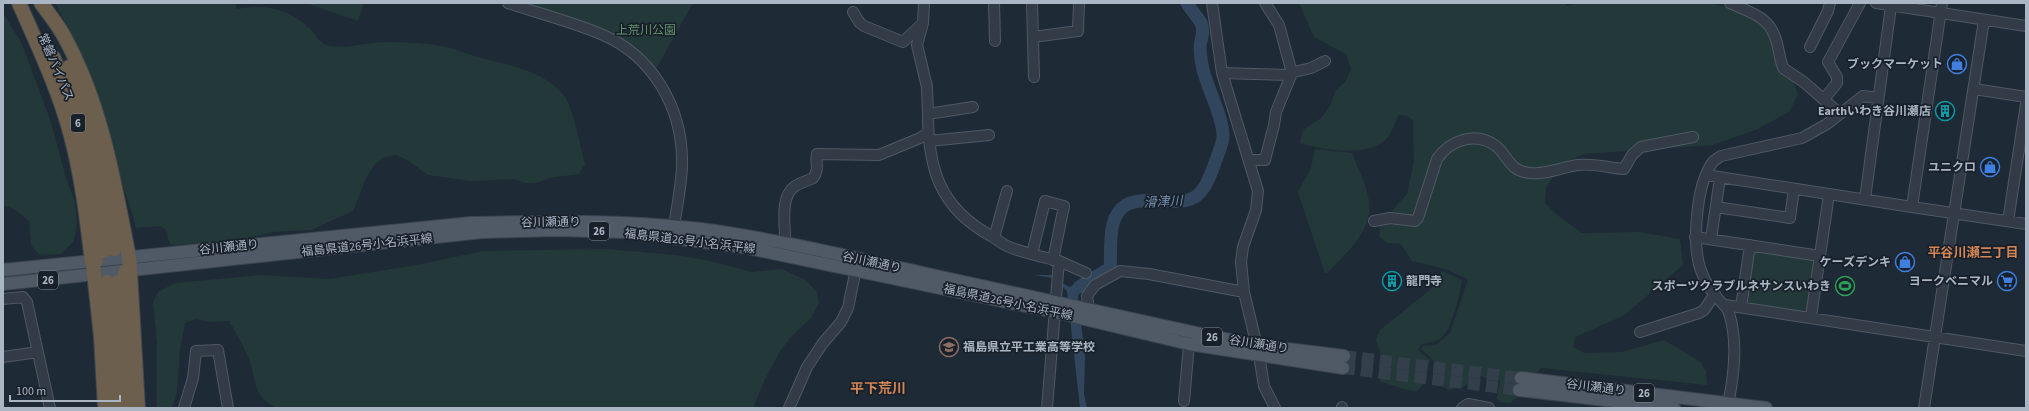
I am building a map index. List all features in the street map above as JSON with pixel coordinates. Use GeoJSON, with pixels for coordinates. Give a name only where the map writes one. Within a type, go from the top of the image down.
{"type":"FeatureCollection","features":[{"type":"Feature","properties":{"kind":"highway"},"geometry":{"type":"LineString","coordinates":[[19,3],[49,72],[71,136],[83,195],[99,260],[105,408]]}},
{"type":"Feature","properties":{"kind":"highway","name":"常磐バイパス"},"geometry":{"type":"LineString","coordinates":[[27,3],[46,42],[70,98],[84,144],[93,184],[99,260]]}},
{"type":"Feature","properties":{"kind":"highway"},"geometry":{"type":"LineString","coordinates":[[40,3],[65,37],[91,94],[103,135],[123,272],[138,408]]}},
{"type":"Feature","properties":{"kind":"highway","name":"常磐バイパス"},"geometry":{"type":"LineString","coordinates":[[40,3],[73,76],[88,119],[104,182],[99,260]]}},
{"type":"Feature","properties":{"kind":"highway"},"geometry":{"type":"LineString","coordinates":[[116,408],[123,272]]}},
{"type":"Feature","properties":{"kind":"highway"},"geometry":{"type":"LineString","coordinates":[[123,272],[123,333],[126,408]]}},
{"type":"Feature","properties":{"kind":"main road","name":"谷川瀬通り"},"geometry":{"type":"LineString","coordinates":[[123,272],[471,224],[543,221],[606,221],[673,232],[723,233],[785,244],[857,265]]}},
{"type":"Feature","properties":{"kind":"main road","name":"福島県道26号小名浜平線"},"geometry":{"type":"LineString","coordinates":[[673,232],[743,247],[857,265],[1059,308],[1085,312],[1189,344],[1258,350],[1343,368]]}},
{"type":"Feature","properties":{"kind":"main road","name":"26"},"geometry":{"type":"LineString","coordinates":[[3,270],[99,260],[123,272]]}},
{"type":"Feature","properties":{"kind":"main road","name":"26"},"geometry":{"type":"LineString","coordinates":[[3,284],[99,260]]}},
{"type":"Feature","properties":{"kind":"main road","name":"谷川瀬通り"},"geometry":{"type":"LineString","coordinates":[[1085,312],[1258,350],[1344,356]]}},
{"type":"Feature","properties":{"kind":"main road","name":"谷川瀬通り"},"geometry":{"type":"LineString","coordinates":[[1521,378],[1617,400],[1766,408]]}},
{"type":"Feature","properties":{"kind":"main road","name":"26"},"geometry":{"type":"LineString","coordinates":[[1519,390],[1617,400],[1674,408]]}},
{"type":"Feature","properties":{"kind":"street"},"geometry":{"type":"LineString","coordinates":[[508,3],[605,35],[640,59],[653,74],[670,100],[676,116],[680,141],[682,159],[673,232]]}},
{"type":"Feature","properties":{"kind":"street"},"geometry":{"type":"LineString","coordinates":[[924,3],[923,23],[917,44],[927,87],[929,137],[933,166],[943,194],[965,220],[1011,248],[1056,260],[1086,273]]}},
{"type":"Feature","properties":{"kind":"street"},"geometry":{"type":"LineString","coordinates":[[994,3],[995,41]]}},
{"type":"Feature","properties":{"kind":"street"},"geometry":{"type":"LineString","coordinates":[[1032,3],[1034,77]]}},
{"type":"Feature","properties":{"kind":"street"},"geometry":{"type":"LineString","coordinates":[[1033,37],[1078,31],[1079,3]]}},
{"type":"Feature","properties":{"kind":"street"},"geometry":{"type":"LineString","coordinates":[[1212,3],[1222,73],[1258,191],[1256,210],[1243,247],[1241,262],[1244,292],[1258,350],[1264,386],[1275,408]]}},
{"type":"Feature","properties":{"kind":"street"},"geometry":{"type":"LineString","coordinates":[[1249,160],[1265,160],[1276,112],[1292,73],[1278,25],[1265,3]]}},
{"type":"Feature","properties":{"kind":"street"},"geometry":{"type":"LineString","coordinates":[[1730,3],[1771,25],[1777,42],[1782,68],[1805,83],[1840,114]]}},
{"type":"Feature","properties":{"kind":"street"},"geometry":{"type":"LineString","coordinates":[[1810,47],[1828,11],[1830,3]]}},
{"type":"Feature","properties":{"kind":"street"},"geometry":{"type":"LineString","coordinates":[[1824,99],[1837,83],[1837,77],[1828,62],[1860,3]]}},
{"type":"Feature","properties":{"kind":"street"},"geometry":{"type":"LineString","coordinates":[[1876,3],[1891,6],[1942,8],[1984,20],[2026,26]]}},
{"type":"Feature","properties":{"kind":"street"},"geometry":{"type":"LineString","coordinates":[[1865,199],[1891,6]]}},
{"type":"Feature","properties":{"kind":"street"},"geometry":{"type":"LineString","coordinates":[[1912,207],[1942,8]]}},
{"type":"Feature","properties":{"kind":"street"},"geometry":{"type":"LineString","coordinates":[[854,12],[860,23],[864,26],[903,42],[923,23]]}},
{"type":"Feature","properties":{"kind":"street"},"geometry":{"type":"LineString","coordinates":[[1924,408],[1984,20]]}},
{"type":"Feature","properties":{"kind":"street"},"geometry":{"type":"LineString","coordinates":[[1222,73],[1289,75],[1311,68],[1324,61]]}},
{"type":"Feature","properties":{"kind":"street"},"geometry":{"type":"LineString","coordinates":[[1974,89],[2026,96]]}},
{"type":"Feature","properties":{"kind":"street"},"geometry":{"type":"LineString","coordinates":[[1728,406],[1733,379],[1733,331],[1729,312],[1715,294],[1702,273],[1696,255],[1695,237],[1701,191],[1712,162],[1721,156],[1802,138],[1816,131],[1863,96],[1878,98]]}},
{"type":"Feature","properties":{"kind":"street"},"geometry":{"type":"LineString","coordinates":[[2008,221],[2026,104]]}},
{"type":"Feature","properties":{"kind":"street"},"geometry":{"type":"LineString","coordinates":[[928,114],[973,107]]}},
{"type":"Feature","properties":{"kind":"street"},"geometry":{"type":"LineString","coordinates":[[785,244],[784,207],[789,193],[793,187],[813,178],[818,168],[816,160],[818,154],[879,155],[920,138],[989,134]]}},
{"type":"Feature","properties":{"kind":"street"},"geometry":{"type":"LineString","coordinates":[[1374,221],[1384,218],[1415,221],[1418,218],[1437,159],[1442,151],[1460,140],[1477,139],[1489,142],[1496,146],[1514,167],[1526,173],[1538,174],[1579,164],[1624,169],[1632,155],[1641,147],[1693,137]]}},
{"type":"Feature","properties":{"kind":"street"},"geometry":{"type":"LineString","coordinates":[[1706,175],[2026,224]]}},
{"type":"Feature","properties":{"kind":"street"},"geometry":{"type":"LineString","coordinates":[[1711,239],[1720,178]]}},
{"type":"Feature","properties":{"kind":"street"},"geometry":{"type":"LineString","coordinates":[[1716,207],[1790,218],[1794,189]]}},
{"type":"Feature","properties":{"kind":"street"},"geometry":{"type":"LineString","coordinates":[[994,238],[1007,191]]}},
{"type":"Feature","properties":{"kind":"street"},"geometry":{"type":"LineString","coordinates":[[1811,317],[1829,194]]}},
{"type":"Feature","properties":{"kind":"street"},"geometry":{"type":"LineString","coordinates":[[1032,254],[1045,201],[1064,206],[1056,260],[1059,308],[1046,408]]}},
{"type":"Feature","properties":{"kind":"street"},"geometry":{"type":"LineString","coordinates":[[1695,237],[1820,256]]}},
{"type":"Feature","properties":{"kind":"street"},"geometry":{"type":"LineString","coordinates":[[1741,307],[1750,245]]}},
{"type":"Feature","properties":{"kind":"street"},"geometry":{"type":"LineString","coordinates":[[789,408],[807,367],[823,343],[841,322],[848,308],[857,265]]}},
{"type":"Feature","properties":{"kind":"street"},"geometry":{"type":"LineString","coordinates":[[1085,312],[1087,296],[1095,285],[1120,271],[1149,274],[1244,292]]}},
{"type":"Feature","properties":{"kind":"street"},"geometry":{"type":"LineString","coordinates":[[1640,332],[1699,313],[1704,310],[1715,294]]}},
{"type":"Feature","properties":{"kind":"street"},"geometry":{"type":"LineString","coordinates":[[3,299],[23,297],[28,308],[50,408]]}},
{"type":"Feature","properties":{"kind":"street"},"geometry":{"type":"LineString","coordinates":[[1725,305],[2026,351]]}},
{"type":"Feature","properties":{"kind":"street"},"geometry":{"type":"LineString","coordinates":[[1184,401],[1189,344]]}},
{"type":"Feature","properties":{"kind":"street"},"geometry":{"type":"LineString","coordinates":[[184,408],[193,378],[196,351],[218,350],[228,408]]}},
{"type":"Feature","properties":{"kind":"street"},"geometry":{"type":"LineString","coordinates":[[3,357],[38,352]]}},
{"type":"Feature","properties":{"kind":"street"},"geometry":{"type":"LineString","coordinates":[[1463,408],[1468,404],[1489,408]]}},
{"type":"Feature","properties":{"kind":"green space"},"geometry":{"type":"Polygon","coordinates":[[[55,3],[235,3],[237,9],[257,7],[276,9],[293,16],[309,28],[326,45],[341,47],[379,42],[424,44],[447,47],[514,66],[537,75],[547,81],[557,88],[565,97],[574,119],[585,164],[579,174],[549,178],[537,183],[525,183],[514,179],[472,181],[428,175],[407,160],[396,155],[384,157],[374,165],[366,179],[353,211],[311,230],[273,232],[238,240],[171,245],[168,239],[167,231],[161,226],[136,228],[123,186],[107,122],[85,60],[55,3]]]}},
{"type":"Feature","properties":{"kind":"green space"},"geometry":{"type":"Polygon","coordinates":[[[306,3],[364,3],[358,21],[306,3]]]}},
{"type":"Feature","properties":{"kind":"green space","name":"上荒川公園"},"geometry":{"type":"Polygon","coordinates":[[[508,3],[693,3],[653,74],[623,46],[508,3]]]}},
{"type":"Feature","properties":{"kind":"green space"},"geometry":{"type":"Polygon","coordinates":[[[1299,3],[1566,3],[1567,6],[1576,3],[1711,3],[1739,11],[1769,27],[1774,55],[1779,67],[1790,75],[1798,94],[1790,111],[1758,129],[1713,145],[1584,154],[1560,166],[1546,187],[1545,203],[1557,215],[1582,233],[1639,232],[1680,239],[1683,265],[1623,316],[1575,337],[1573,347],[1584,353],[1622,352],[1664,340],[1701,362],[1706,372],[1707,385],[1541,368],[1538,372],[1520,373],[1517,397],[1510,403],[1500,402],[1497,398],[1500,381],[1481,376],[1463,387],[1449,390],[1440,385],[1435,372],[1434,361],[1421,349],[1423,346],[1436,345],[1450,333],[1468,279],[1442,268],[1412,261],[1401,244],[1387,243],[1379,236],[1380,224],[1407,194],[1414,161],[1413,120],[1407,116],[1398,115],[1390,135],[1385,140],[1368,149],[1332,150],[1300,143],[1303,130],[1321,118],[1330,106],[1336,90],[1345,82],[1351,69],[1346,54],[1314,37],[1299,3]]]}},
{"type":"Feature","properties":{"kind":"green space"},"geometry":{"type":"Polygon","coordinates":[[[3,13],[21,42],[51,122],[66,178],[75,202],[77,223],[74,241],[61,254],[39,255],[31,245],[29,221],[14,209],[3,205],[3,13]]]}},
{"type":"Feature","properties":{"kind":"green space"},"geometry":{"type":"Polygon","coordinates":[[[1315,149],[1352,153],[1368,196],[1368,219],[1364,229],[1351,248],[1327,273],[1325,273],[1298,192],[1311,168],[1315,149]]]}},
{"type":"Feature","properties":{"kind":"green space"},"geometry":{"type":"Polygon","coordinates":[[[1750,245],[1820,256],[1811,317],[1741,307],[1750,245]]]}},
{"type":"Feature","properties":{"kind":"green space"},"geometry":{"type":"Polygon","coordinates":[[[605,249],[677,255],[710,261],[752,272],[782,269],[806,280],[817,292],[819,303],[811,318],[791,337],[781,350],[765,379],[753,408],[278,408],[269,404],[259,393],[246,352],[229,321],[210,322],[196,319],[185,323],[180,350],[177,391],[172,408],[157,408],[157,343],[153,302],[158,292],[175,283],[260,275],[329,279],[422,264],[483,251],[605,249]]]}},
{"type":"Feature","properties":{"kind":"green space"},"geometry":{"type":"Polygon","coordinates":[[[1442,271],[1462,280],[1458,299],[1446,332],[1439,339],[1421,344],[1418,350],[1430,360],[1423,385],[1417,391],[1407,390],[1379,381],[1384,365],[1376,339],[1380,330],[1431,289],[1442,271]]]}},
{"type":"Feature","properties":{"kind":"water"},"geometry":{"type":"Polygon","coordinates":[[[1034,275],[1053,275],[1060,282],[1070,287],[1091,275],[1095,282],[1080,292],[1078,296],[1085,358],[1084,394],[1087,408],[1080,408],[1067,291],[1053,278],[1034,275]]]}},
{"type":"Feature","properties":{"kind":"waterway","name":"滑津川"},"geometry":{"type":"LineString","coordinates":[[1079,287],[1110,268],[1111,234],[1115,217],[1120,210],[1126,205],[1134,202],[1179,201],[1188,200],[1195,197],[1205,186],[1216,162],[1223,137],[1222,128],[1202,65],[1200,46],[1203,32],[1202,26],[1187,3]]}},
{"type":"Feature","properties":{"kind":"tunnel"},"geometry":{"type":"LineString","coordinates":[[1344,356],[1521,378]]}},
{"type":"Feature","properties":{"kind":"tunnel"},"geometry":{"type":"LineString","coordinates":[[1343,368],[1519,390]]}},
{"type":"Feature","properties":{"kind":"place","name":"ブックマーケット"},"geometry":{"type":"Point","coordinates":[1957,64]}},
{"type":"Feature","properties":{"kind":"place","name":"Earthいわき谷川瀬店"},"geometry":{"type":"Point","coordinates":[1945,111]}},
{"type":"Feature","properties":{"kind":"place","name":"ユニクロ"},"geometry":{"type":"Point","coordinates":[1990,167]}},
{"type":"Feature","properties":{"kind":"place","name":"ケーズデンキ"},"geometry":{"type":"Point","coordinates":[1905,262]}},
{"type":"Feature","properties":{"kind":"place","name":"龍門寺"},"geometry":{"type":"Point","coordinates":[1392,281]}},
{"type":"Feature","properties":{"kind":"place","name":"ヨークベニマル"},"geometry":{"type":"Point","coordinates":[2007,281]}},
{"type":"Feature","properties":{"kind":"place","name":"スポーツクラブルネサンスいわき"},"geometry":{"type":"Point","coordinates":[1845,286]}},
{"type":"Feature","properties":{"kind":"place","name":"福島県立平工業高等学校"},"geometry":{"type":"Point","coordinates":[949,347]}},
{"type":"Feature","properties":{"kind":"district","name":"平谷川瀬三丁目"},"geometry":{"type":"Point","coordinates":[1973,252]}},
{"type":"Feature","properties":{"kind":"district","name":"平下荒川"},"geometry":{"type":"Point","coordinates":[878,388]}}]}
